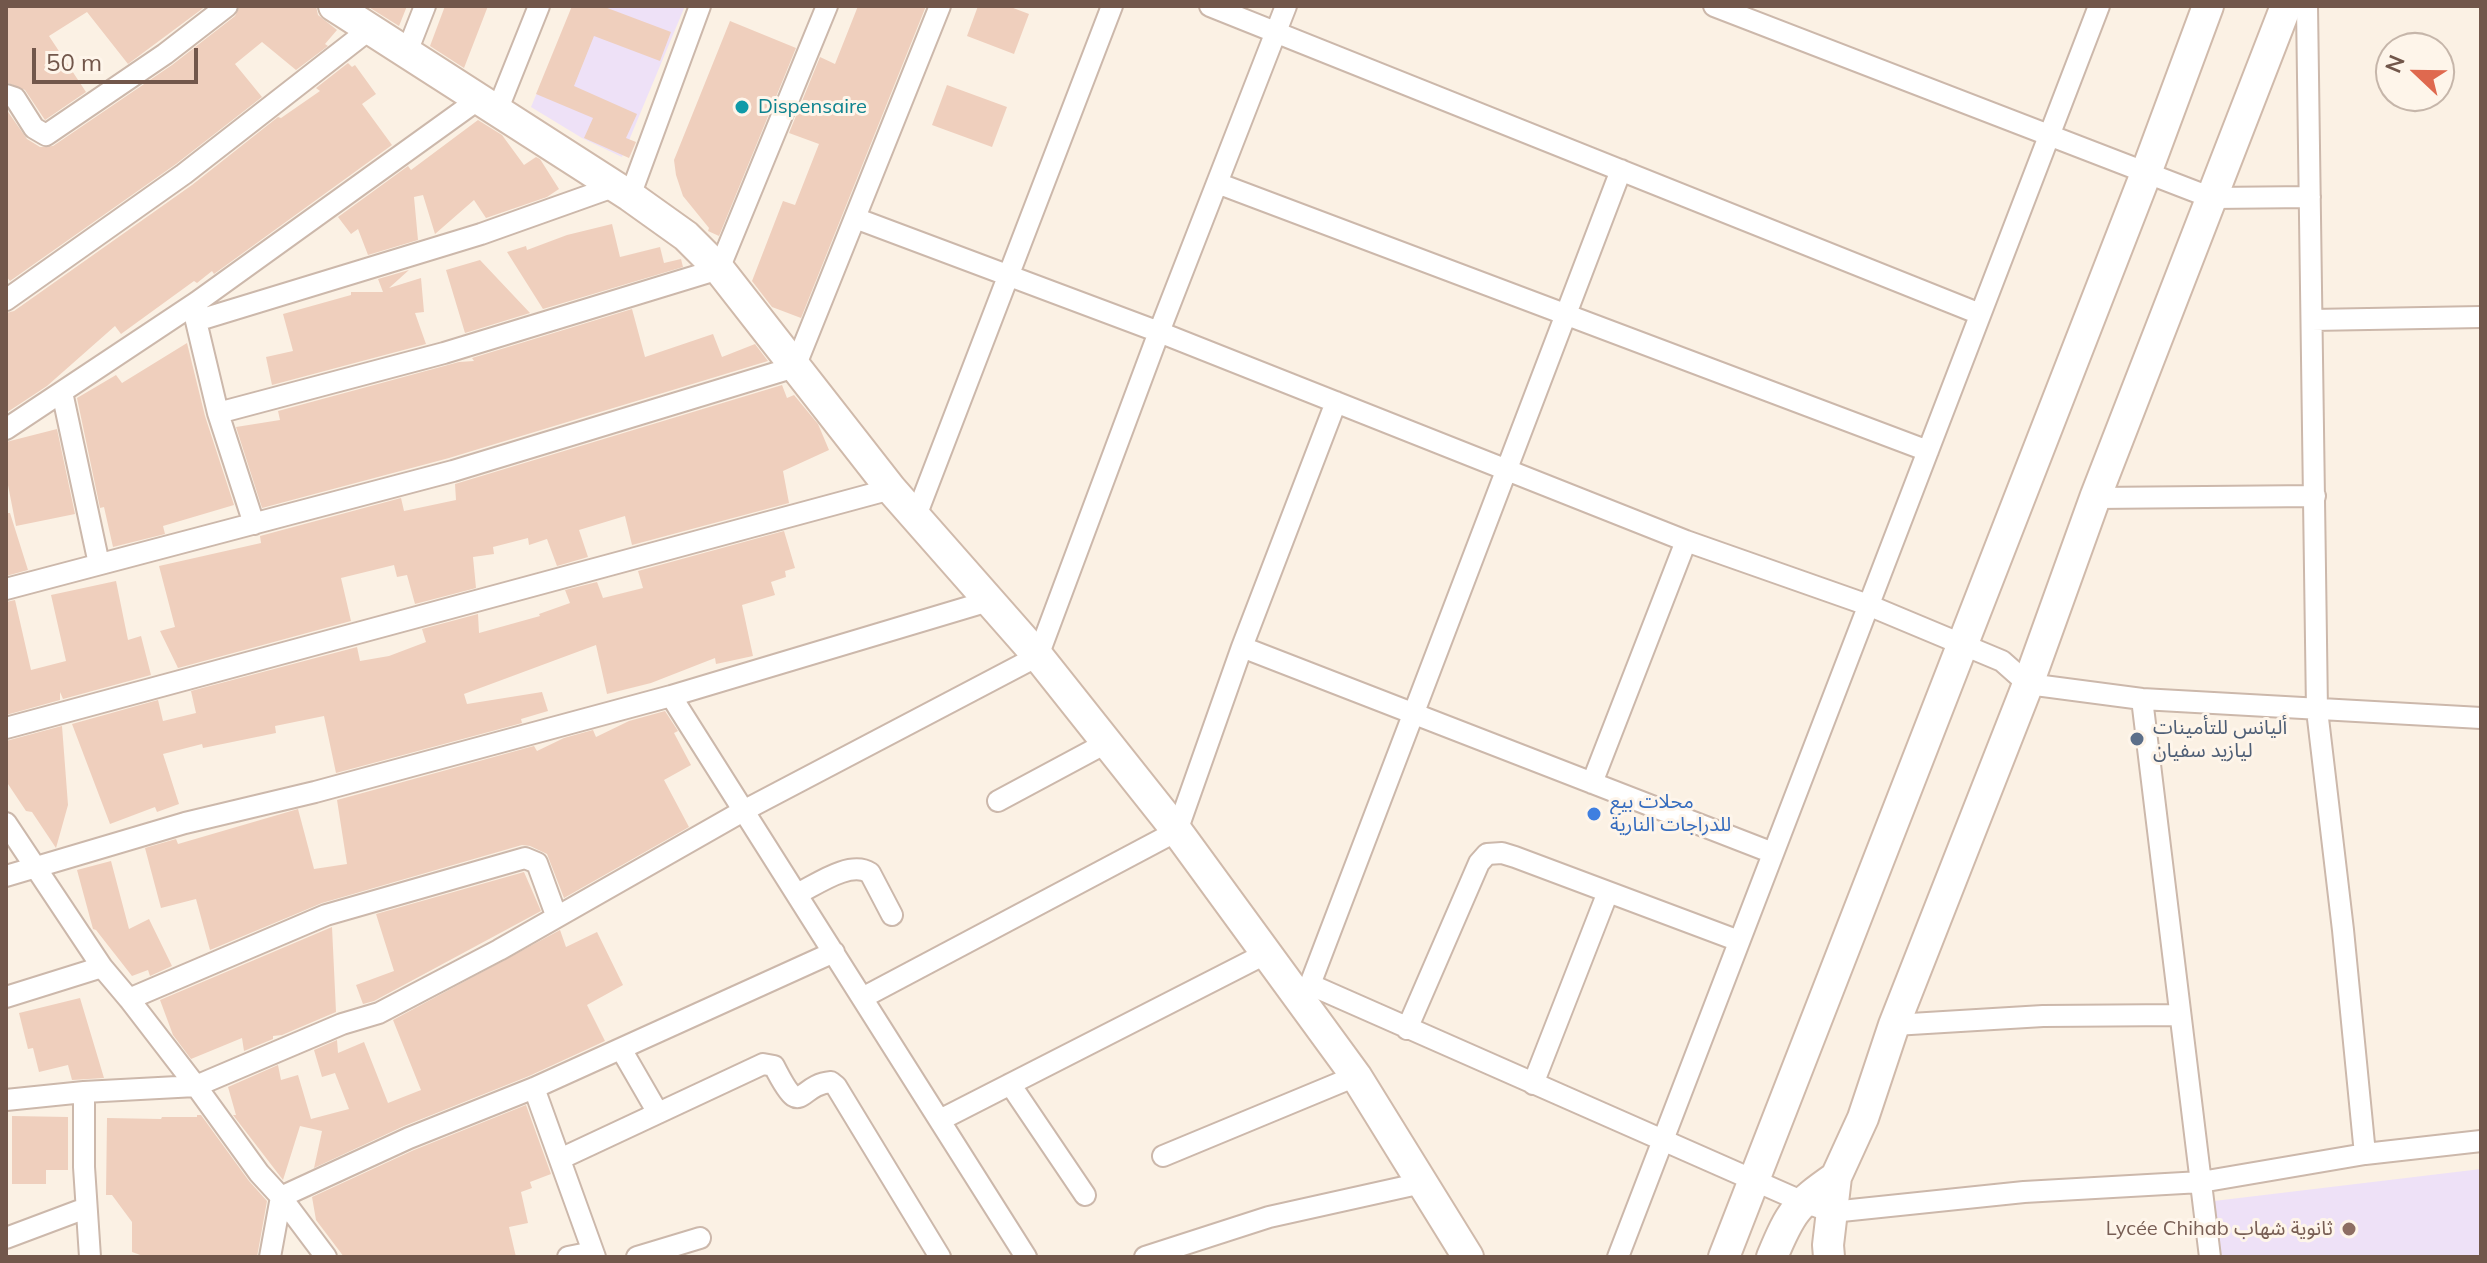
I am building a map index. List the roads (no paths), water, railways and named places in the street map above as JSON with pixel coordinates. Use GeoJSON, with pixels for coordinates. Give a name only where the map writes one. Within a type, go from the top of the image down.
{"type":"FeatureCollection","features":[{"type":"Feature","properties":{"kind":"street"},"geometry":{"type":"LineString","coordinates":[[6,95],[15,98],[34,128],[46,135],[165,54],[227,6]]}},
{"type":"Feature","properties":{"kind":"street"},"geometry":{"type":"LineString","coordinates":[[334,6],[623,191],[686,236],[719,269],[891,489],[992,600],[1108,742],[1267,953],[1307,993],[1468,1257]]}},
{"type":"Feature","properties":{"kind":"street"},"geometry":{"type":"LineString","coordinates":[[407,52],[425,6]]}},
{"type":"Feature","properties":{"kind":"street"},"geometry":{"type":"LineString","coordinates":[[6,429],[197,312],[488,105],[539,6]]}},
{"type":"Feature","properties":{"kind":"street"},"geometry":{"type":"LineString","coordinates":[[623,191],[700,6]]}},
{"type":"Feature","properties":{"kind":"street"},"geometry":{"type":"LineString","coordinates":[[719,269],[827,6]]}},
{"type":"Feature","properties":{"kind":"street"},"geometry":{"type":"LineString","coordinates":[[795,367],[940,6]]}},
{"type":"Feature","properties":{"kind":"street"},"geometry":{"type":"LineString","coordinates":[[916,516],[1112,6]]}},
{"type":"Feature","properties":{"kind":"street"},"geometry":{"type":"LineString","coordinates":[[1210,6],[1980,314]]}},
{"type":"Feature","properties":{"kind":"street"},"geometry":{"type":"LineString","coordinates":[[6,1100],[196,1086],[342,1024],[379,1013],[487,956],[743,811],[1038,656],[1159,332],[1286,6]]}},
{"type":"Feature","properties":{"kind":"street"},"geometry":{"type":"LineString","coordinates":[[1714,6],[2212,198],[2310,197]]}},
{"type":"Feature","properties":{"kind":"street"},"geometry":{"type":"LineString","coordinates":[[1618,1257],[2099,6]]}},
{"type":"Feature","properties":{"kind":"street"},"geometry":{"type":"LineString","coordinates":[[1724,1257],[2208,6]]}},
{"type":"Feature","properties":{"kind":"street"},"geometry":{"type":"LineString","coordinates":[[1829,1257],[1836,1177],[1863,1118],[1894,1025],[2028,684],[2095,498],[2286,6]]}},
{"type":"Feature","properties":{"kind":"street"},"geometry":{"type":"LineString","coordinates":[[2307,6],[2317,710],[2365,1154]]}},
{"type":"Feature","properties":{"kind":"street"},"geometry":{"type":"LineString","coordinates":[[6,300],[184,174],[370,29]]}},
{"type":"Feature","properties":{"kind":"street"},"geometry":{"type":"LineString","coordinates":[[1307,993],[1621,170]]}},
{"type":"Feature","properties":{"kind":"street"},"geometry":{"type":"LineString","coordinates":[[1217,183],[1928,451]]}},
{"type":"Feature","properties":{"kind":"street"},"geometry":{"type":"LineString","coordinates":[[197,312],[481,234],[623,191]]}},
{"type":"Feature","properties":{"kind":"street"},"geometry":{"type":"LineString","coordinates":[[855,218],[1159,332],[1686,541],[1868,605],[2002,661],[2028,684],[2142,699],[2481,718]]}},
{"type":"Feature","properties":{"kind":"street"},"geometry":{"type":"LineString","coordinates":[[218,413],[444,353],[719,269]]}},
{"type":"Feature","properties":{"kind":"street"},"geometry":{"type":"LineString","coordinates":[[197,312],[218,413],[254,524]]}},
{"type":"Feature","properties":{"kind":"street"},"geometry":{"type":"LineString","coordinates":[[2312,320],[2481,317]]}},
{"type":"Feature","properties":{"kind":"street"},"geometry":{"type":"LineString","coordinates":[[6,589],[453,471],[795,367]]}},
{"type":"Feature","properties":{"kind":"street"},"geometry":{"type":"LineString","coordinates":[[62,392],[99,564]]}},
{"type":"Feature","properties":{"kind":"street"},"geometry":{"type":"LineString","coordinates":[[864,997],[1177,831],[1242,647],[1336,402]]}},
{"type":"Feature","properties":{"kind":"street"},"geometry":{"type":"LineString","coordinates":[[6,728],[891,489]]}},
{"type":"Feature","properties":{"kind":"street"},"geometry":{"type":"LineString","coordinates":[[2095,498],[2315,496]]}},
{"type":"Feature","properties":{"kind":"street"},"geometry":{"type":"LineString","coordinates":[[1592,783],[1686,541]]}},
{"type":"Feature","properties":{"kind":"street"},"geometry":{"type":"LineString","coordinates":[[6,876],[185,823],[315,792],[671,696],[992,600]]}},
{"type":"Feature","properties":{"kind":"street"},"geometry":{"type":"LineString","coordinates":[[1242,647],[1773,853]]}},
{"type":"Feature","properties":{"kind":"street"},"geometry":{"type":"LineString","coordinates":[[671,696],[1026,1257]]}},
{"type":"Feature","properties":{"kind":"street"},"geometry":{"type":"LineString","coordinates":[[2142,699],[2210,1257]]}},
{"type":"Feature","properties":{"kind":"street"},"geometry":{"type":"LineString","coordinates":[[998,801],[1108,742]]}},
{"type":"Feature","properties":{"kind":"street"},"geometry":{"type":"LineString","coordinates":[[6,823],[102,967],[326,1257]]}},
{"type":"Feature","properties":{"kind":"street"},"geometry":{"type":"LineString","coordinates":[[1407,1029],[1479,863],[1487,854],[1502,853],[1515,857],[1739,941]]}},
{"type":"Feature","properties":{"kind":"street"},"geometry":{"type":"LineString","coordinates":[[129,999],[326,915],[525,858],[537,863],[556,915]]}},
{"type":"Feature","properties":{"kind":"street"},"geometry":{"type":"LineString","coordinates":[[797,894],[849,870],[864,869],[870,873],[892,915]]}},
{"type":"Feature","properties":{"kind":"street"},"geometry":{"type":"LineString","coordinates":[[1533,1084],[1608,892]]}},
{"type":"Feature","properties":{"kind":"street"},"geometry":{"type":"LineString","coordinates":[[281,1197],[409,1138],[534,1088],[834,952]]}},
{"type":"Feature","properties":{"kind":"street"},"geometry":{"type":"LineString","coordinates":[[940,1120],[1267,953]]}},
{"type":"Feature","properties":{"kind":"street"},"geometry":{"type":"LineString","coordinates":[[6,997],[102,967]]}},
{"type":"Feature","properties":{"kind":"street"},"geometry":{"type":"LineString","coordinates":[[1307,993],[1407,1029],[1832,1212],[2024,1192],[2201,1182],[2365,1154],[2481,1141]]}},
{"type":"Feature","properties":{"kind":"street"},"geometry":{"type":"LineString","coordinates":[[1894,1025],[2043,1016],[2180,1015]]}},
{"type":"Feature","properties":{"kind":"street"},"geometry":{"type":"LineString","coordinates":[[621,1049],[658,1113]]}},
{"type":"Feature","properties":{"kind":"street"},"geometry":{"type":"LineString","coordinates":[[560,1159],[763,1064],[774,1066],[787,1093],[794,1097],[801,1097],[825,1082],[831,1082],[940,1257]]}},
{"type":"Feature","properties":{"kind":"street"},"geometry":{"type":"LineString","coordinates":[[1163,1156],[1356,1076]]}},
{"type":"Feature","properties":{"kind":"street"},"geometry":{"type":"LineString","coordinates":[[1010,1084],[1085,1195]]}},
{"type":"Feature","properties":{"kind":"street"},"geometry":{"type":"LineString","coordinates":[[534,1088],[594,1254],[568,1257]]}},
{"type":"Feature","properties":{"kind":"street"},"geometry":{"type":"LineString","coordinates":[[84,1092],[90,1257]]}},
{"type":"Feature","properties":{"kind":"street"},"geometry":{"type":"LineString","coordinates":[[1772,1257],[1788,1220],[1801,1201],[1836,1177]]}},
{"type":"Feature","properties":{"kind":"street"},"geometry":{"type":"LineString","coordinates":[[1145,1257],[1269,1217],[1422,1183]]}},
{"type":"Feature","properties":{"kind":"street"},"geometry":{"type":"LineString","coordinates":[[270,1257],[281,1197]]}},
{"type":"Feature","properties":{"kind":"street"},"geometry":{"type":"LineString","coordinates":[[6,1238],[86,1208]]}},
{"type":"Feature","properties":{"kind":"street"},"geometry":{"type":"LineString","coordinates":[[637,1257],[700,1238]]}},
{"type":"Feature","properties":{"kind":"place","name":"Dispensaire"},"geometry":{"type":"Point","coordinates":[742,107]}},
{"type":"Feature","properties":{"kind":"place","name":"أليانس للتأمينات ليازيد سفيان"},"geometry":{"type":"Point","coordinates":[2137,739]}},
{"type":"Feature","properties":{"kind":"place","name":"محلات بيع للدراجات النارية"},"geometry":{"type":"Point","coordinates":[1594,814]}},
{"type":"Feature","properties":{"kind":"place","name":"Lycée Chihab ثانوية شهاب"},"geometry":{"type":"Point","coordinates":[2349,1229]}}]}
